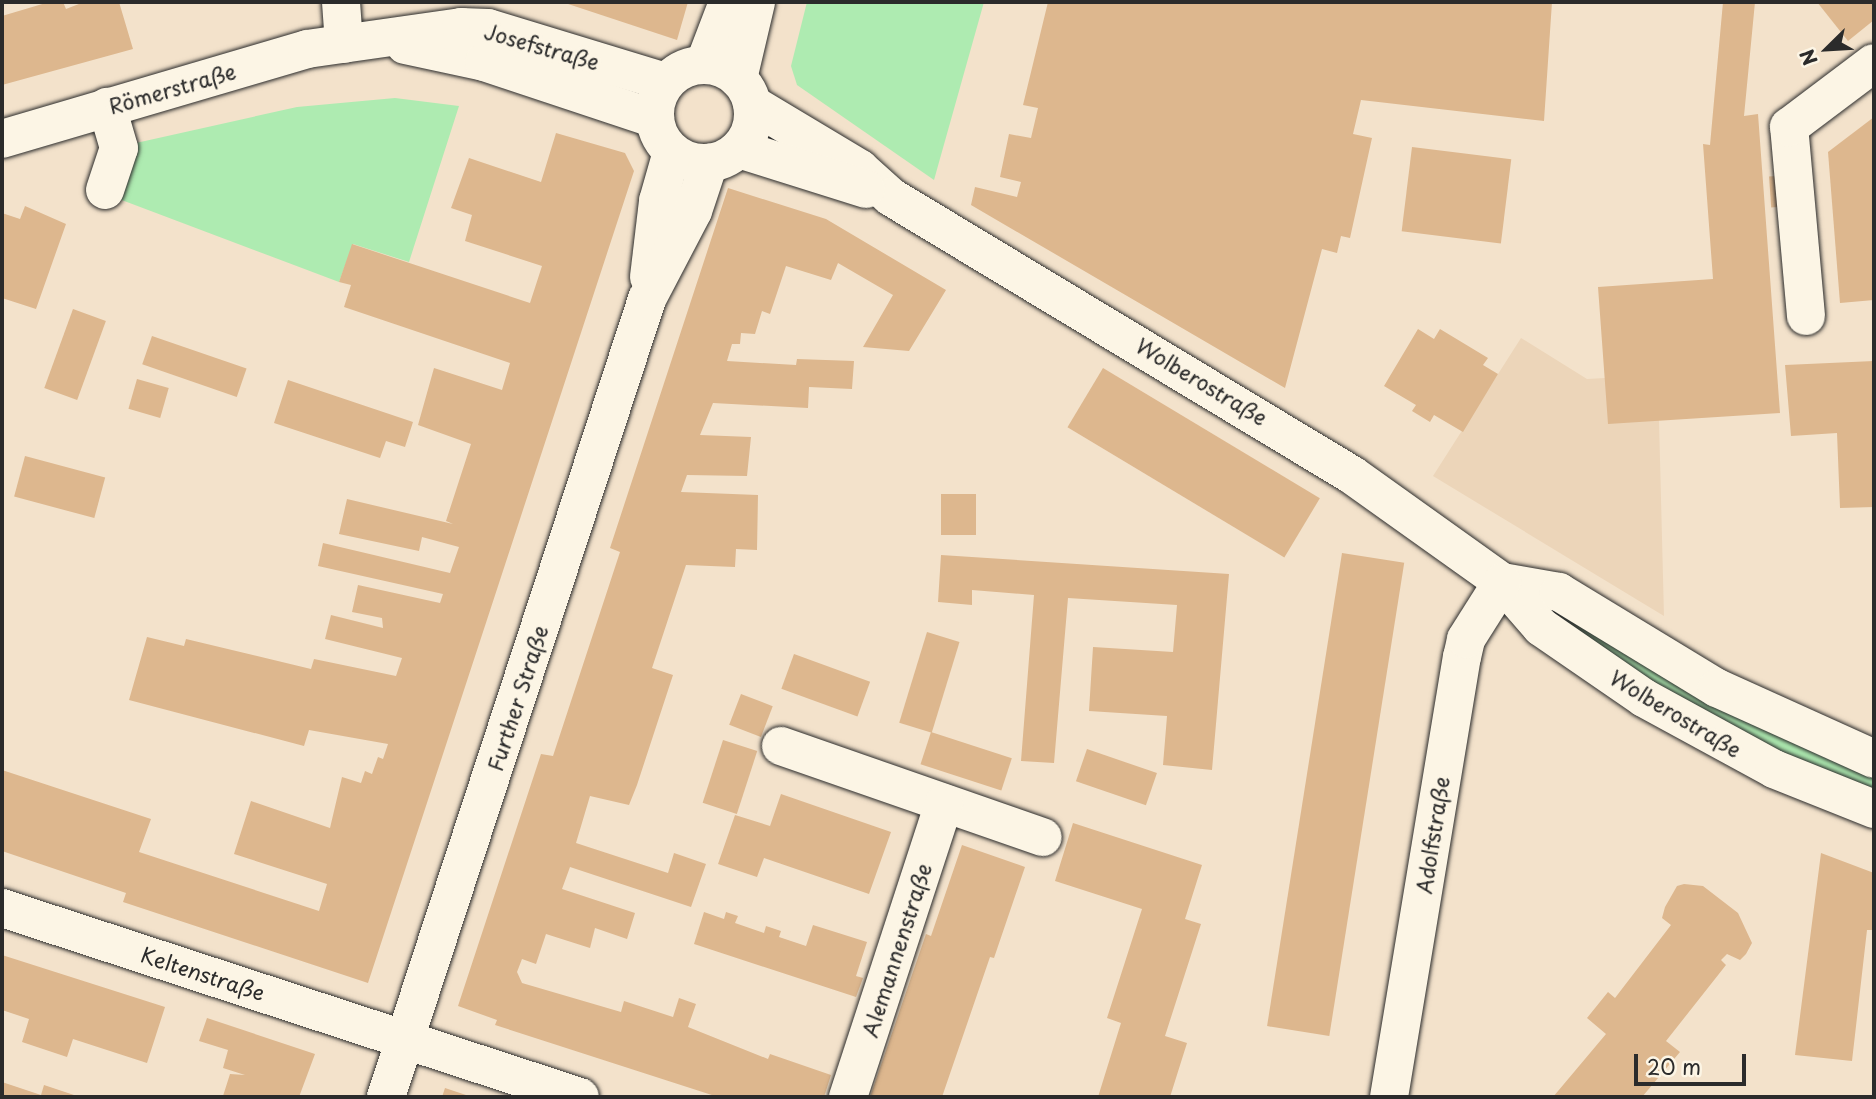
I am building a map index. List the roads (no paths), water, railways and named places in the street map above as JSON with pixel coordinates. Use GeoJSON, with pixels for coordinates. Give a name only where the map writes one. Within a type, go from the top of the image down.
{"type":"FeatureCollection","features":[{"type":"Feature","properties":{"kind":"street"},"geometry":{"type":"LineString","coordinates":[[341,2],[360,42]]}},
{"type":"Feature","properties":{"kind":"street","name":"Further Straße"},"geometry":{"type":"LineString","coordinates":[[386,1097],[647,299],[724,156],[751,128],[731,82],[728,2]]}},
{"type":"Feature","properties":{"kind":"street","name":"Further Straße"},"geometry":{"type":"LineString","coordinates":[[731,82],[756,2]]}},
{"type":"Feature","properties":{"kind":"street","name":"Josefstraße"},"geometry":{"type":"LineString","coordinates":[[360,42],[435,29],[488,28],[666,82]]}},
{"type":"Feature","properties":{"kind":"street","name":"Josefstraße"},"geometry":{"type":"LineString","coordinates":[[360,42],[484,62],[664,135]]}},
{"type":"Feature","properties":{"kind":"street","name":"Römerstraße"},"geometry":{"type":"LineString","coordinates":[[2,139],[307,49],[360,42]]}},
{"type":"Feature","properties":{"kind":"street"},"geometry":{"type":"LineString","coordinates":[[1806,316],[1789,127],[1874,63]]}},
{"type":"Feature","properties":{"kind":"street"},"geometry":{"type":"LineString","coordinates":[[666,82],[684,69],[731,82]]}},
{"type":"Feature","properties":{"kind":"street","name":"Further Straße"},"geometry":{"type":"LineString","coordinates":[[647,299],[664,135],[657,99],[666,82]]}},
{"type":"Feature","properties":{"kind":"street","name":"Wolberostraße"},"geometry":{"type":"LineString","coordinates":[[731,82],[860,169],[891,197],[1292,434],[1502,582],[1541,628],[1644,698],[1774,769],[1874,809]]}},
{"type":"Feature","properties":{"kind":"street"},"geometry":{"type":"LineString","coordinates":[[105,190],[119,148],[107,107]]}},
{"type":"Feature","properties":{"kind":"street"},"geometry":{"type":"LineString","coordinates":[[664,135],[689,161],[724,156]]}},
{"type":"Feature","properties":{"kind":"street","name":"Wolberostraße"},"geometry":{"type":"LineString","coordinates":[[724,156],[891,197]]}},
{"type":"Feature","properties":{"kind":"street","name":"Wolberostraße"},"geometry":{"type":"LineString","coordinates":[[1502,582],[1559,592],[1717,688],[1874,759]]}},
{"type":"Feature","properties":{"kind":"street","name":"Adolfstraße"},"geometry":{"type":"LineString","coordinates":[[1389,1097],[1462,657],[1466,639],[1502,582]]}},
{"type":"Feature","properties":{"kind":"street"},"geometry":{"type":"LineString","coordinates":[[780,746],[1043,837]]}},
{"type":"Feature","properties":{"kind":"street","name":"Alemannenstraße"},"geometry":{"type":"LineString","coordinates":[[848,1097],[944,803]]}},
{"type":"Feature","properties":{"kind":"street","name":"Keltenstraße"},"geometry":{"type":"LineString","coordinates":[[2,908],[405,1039]]}},
{"type":"Feature","properties":{"kind":"street"},"geometry":{"type":"LineString","coordinates":[[405,1039],[580,1097]]}}]}
